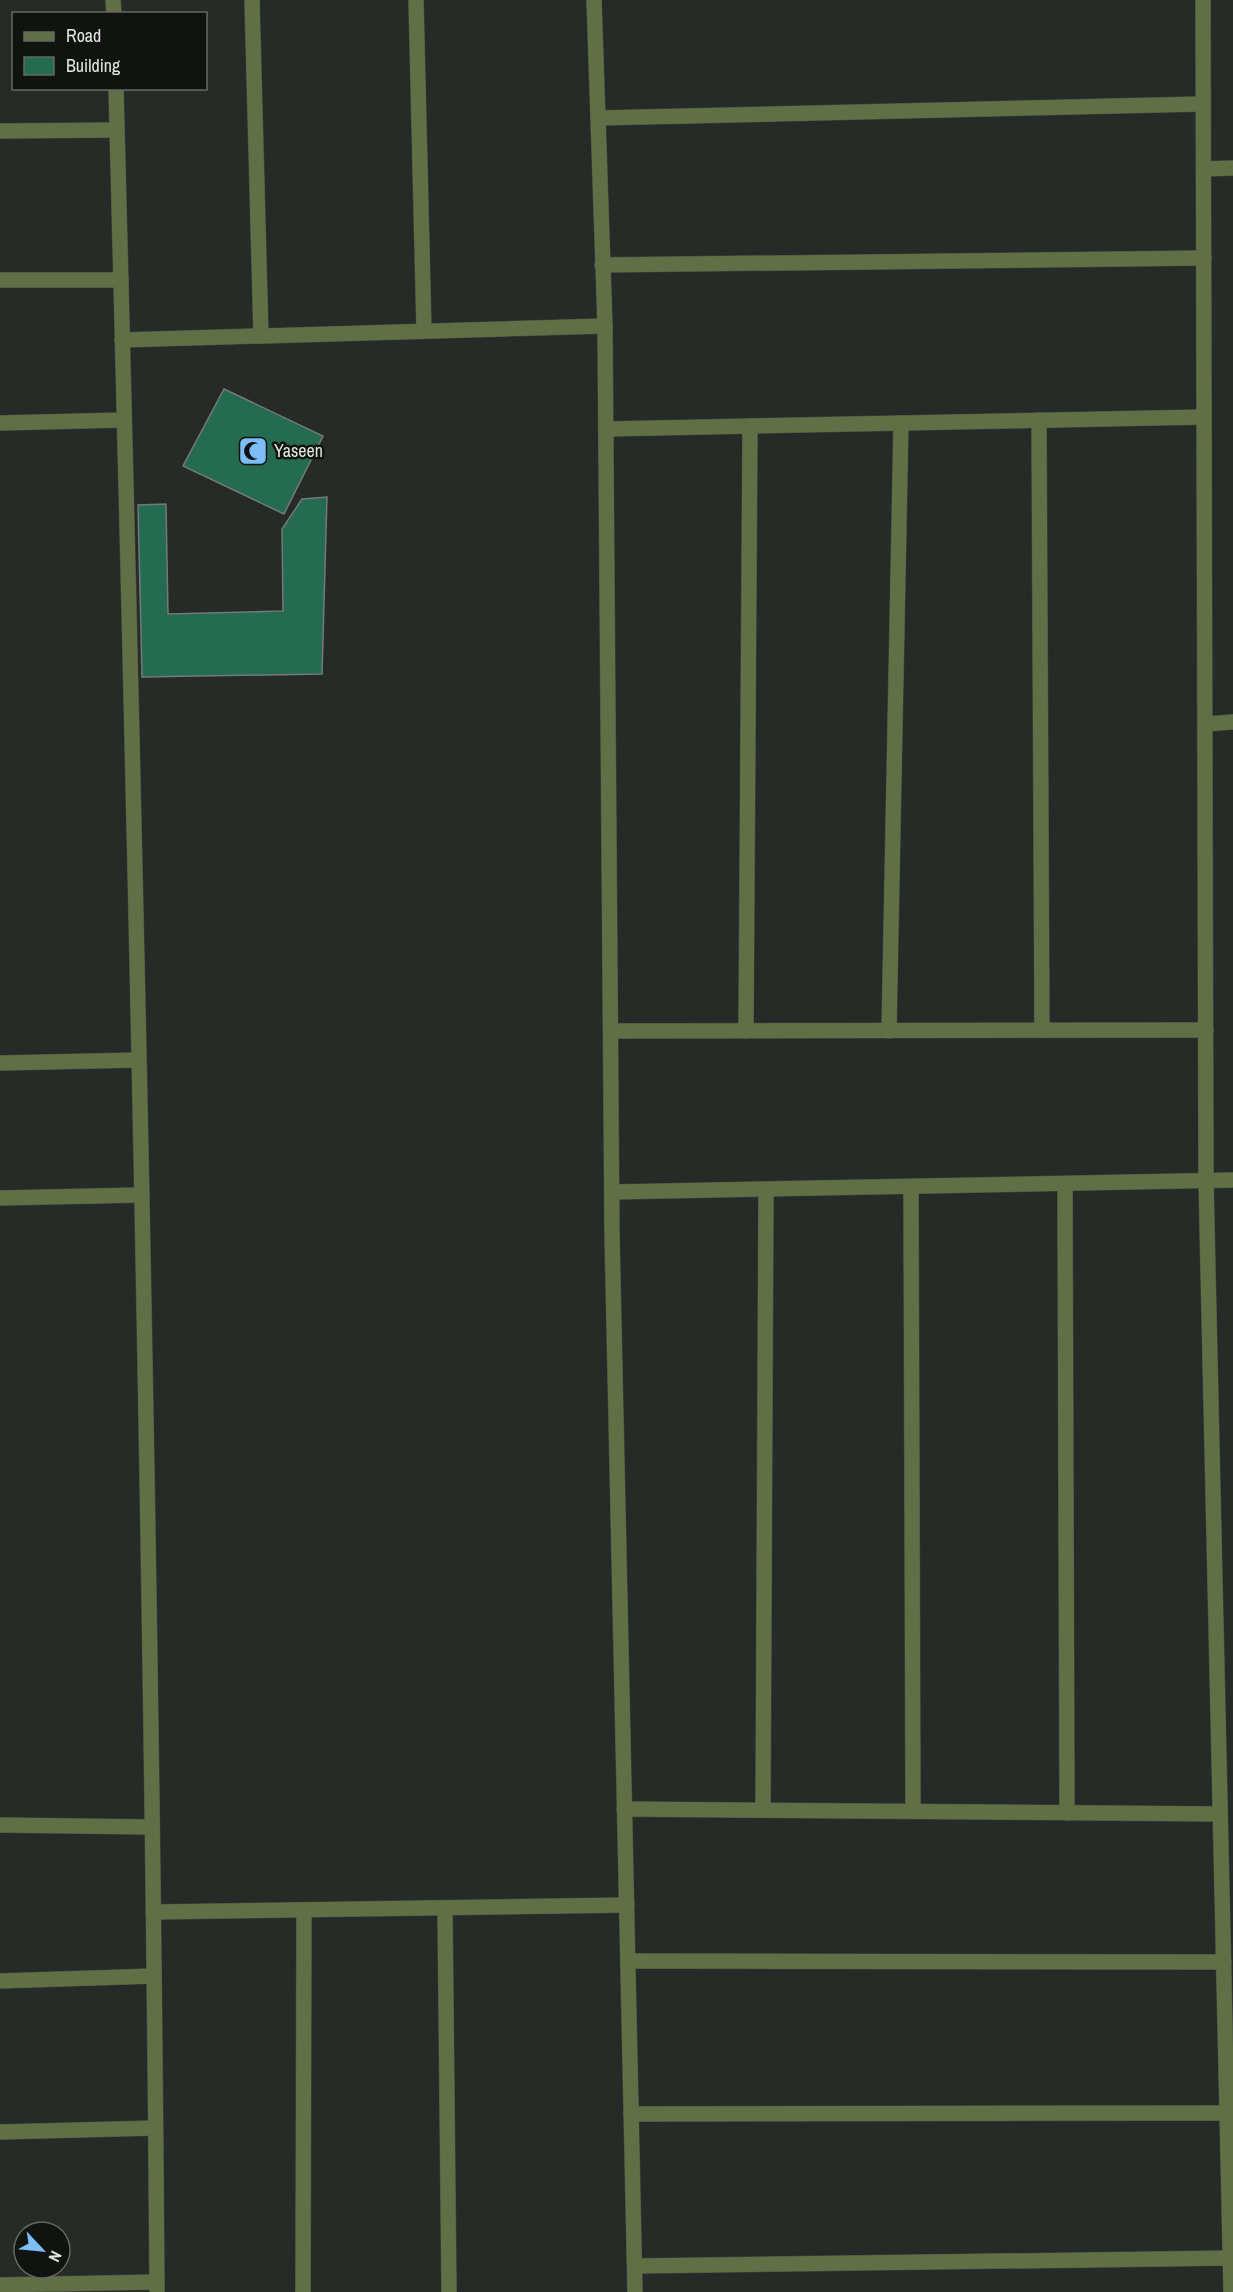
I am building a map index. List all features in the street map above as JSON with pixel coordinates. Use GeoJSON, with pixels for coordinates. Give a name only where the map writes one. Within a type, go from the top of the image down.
{"type":"FeatureCollection","features":[{"type":"Feature","properties":{"kind":"street"},"geometry":{"type":"LineString","coordinates":[[252,0],[261,336]]}},
{"type":"Feature","properties":{"kind":"street"},"geometry":{"type":"LineString","coordinates":[[416,0],[424,331]]}},
{"type":"Feature","properties":{"kind":"street"},"geometry":{"type":"LineString","coordinates":[[594,0],[605,326],[612,1192],[635,2292]]}},
{"type":"Feature","properties":{"kind":"street"},"geometry":{"type":"LineString","coordinates":[[1203,0],[1206,1181],[1231,2292]]}},
{"type":"Feature","properties":{"kind":"street"},"geometry":{"type":"LineString","coordinates":[[0,2285],[157,2287],[152,1827],[138,1060],[116,90]]}},
{"type":"Feature","properties":{"kind":"street"},"geometry":{"type":"LineString","coordinates":[[598,118],[1203,104]]}},
{"type":"Feature","properties":{"kind":"street"},"geometry":{"type":"LineString","coordinates":[[0,131],[117,130]]}},
{"type":"Feature","properties":{"kind":"street"},"geometry":{"type":"LineString","coordinates":[[1204,169],[1233,168]]}},
{"type":"Feature","properties":{"kind":"street"},"geometry":{"type":"LineString","coordinates":[[602,265],[1204,258]]}},
{"type":"Feature","properties":{"kind":"street"},"geometry":{"type":"LineString","coordinates":[[0,280],[121,280]]}},
{"type":"Feature","properties":{"kind":"street"},"geometry":{"type":"LineString","coordinates":[[122,340],[605,326]]}},
{"type":"Feature","properties":{"kind":"street"},"geometry":{"type":"LineString","coordinates":[[606,429],[1204,417]]}},
{"type":"Feature","properties":{"kind":"street"},"geometry":{"type":"LineString","coordinates":[[0,423],[124,420]]}},
{"type":"Feature","properties":{"kind":"street"},"geometry":{"type":"LineString","coordinates":[[1038,420],[1042,1030]]}},
{"type":"Feature","properties":{"kind":"street"},"geometry":{"type":"LineString","coordinates":[[889,1031],[901,423]]}},
{"type":"Feature","properties":{"kind":"street"},"geometry":{"type":"LineString","coordinates":[[746,1031],[750,426]]}},
{"type":"Feature","properties":{"kind":"street"},"geometry":{"type":"LineString","coordinates":[[1205,724],[1233,722]]}},
{"type":"Feature","properties":{"kind":"street"},"geometry":{"type":"LineString","coordinates":[[610,1031],[1206,1030]]}},
{"type":"Feature","properties":{"kind":"street"},"geometry":{"type":"LineString","coordinates":[[0,1063],[138,1060]]}},
{"type":"Feature","properties":{"kind":"street"},"geometry":{"type":"LineString","coordinates":[[612,1192],[1233,1180]]}},
{"type":"Feature","properties":{"kind":"street"},"geometry":{"type":"LineString","coordinates":[[1065,1184],[1068,1813]]}},
{"type":"Feature","properties":{"kind":"street"},"geometry":{"type":"LineString","coordinates":[[911,1186],[913,1811]]}},
{"type":"Feature","properties":{"kind":"street"},"geometry":{"type":"LineString","coordinates":[[764,1810],[766,1190]]}},
{"type":"Feature","properties":{"kind":"street"},"geometry":{"type":"LineString","coordinates":[[0,1198],[140,1195]]}},
{"type":"Feature","properties":{"kind":"street"},"geometry":{"type":"LineString","coordinates":[[1217,1671],[1233,1671]]}},
{"type":"Feature","properties":{"kind":"street"},"geometry":{"type":"LineString","coordinates":[[624,1809],[1220,1814]]}},
{"type":"Feature","properties":{"kind":"street"},"geometry":{"type":"LineString","coordinates":[[0,1825],[152,1827]]}},
{"type":"Feature","properties":{"kind":"street"},"geometry":{"type":"LineString","coordinates":[[153,1912],[627,1905]]}},
{"type":"Feature","properties":{"kind":"street"},"geometry":{"type":"LineString","coordinates":[[445,1908],[449,2292]]}},
{"type":"Feature","properties":{"kind":"street"},"geometry":{"type":"LineString","coordinates":[[303,2292],[304,1910]]}},
{"type":"Feature","properties":{"kind":"street"},"geometry":{"type":"LineString","coordinates":[[628,1961],[1224,1962]]}},
{"type":"Feature","properties":{"kind":"street"},"geometry":{"type":"LineString","coordinates":[[0,1981],[154,1976]]}},
{"type":"Feature","properties":{"kind":"street"},"geometry":{"type":"LineString","coordinates":[[631,2114],[1227,2113]]}},
{"type":"Feature","properties":{"kind":"street"},"geometry":{"type":"LineString","coordinates":[[0,2132],[155,2128]]}},
{"type":"Feature","properties":{"kind":"street"},"geometry":{"type":"LineString","coordinates":[[635,2266],[1230,2258]]}},
{"type":"Feature","properties":{"kind":"building","name":"Yaseen"},"geometry":{"type":"Polygon","coordinates":[[[224,389],[323,436],[284,514],[183,466],[224,389]]]}},
{"type":"Feature","properties":{"kind":"building"},"geometry":{"type":"Polygon","coordinates":[[[327,497],[322,674],[142,677],[138,505],[166,504],[168,614],[283,611],[282,529],[302,499],[327,497]]]}},
{"type":"Feature","properties":{"kind":"place","name":"Yaseen"},"geometry":{"type":"Point","coordinates":[253,451]}}]}
